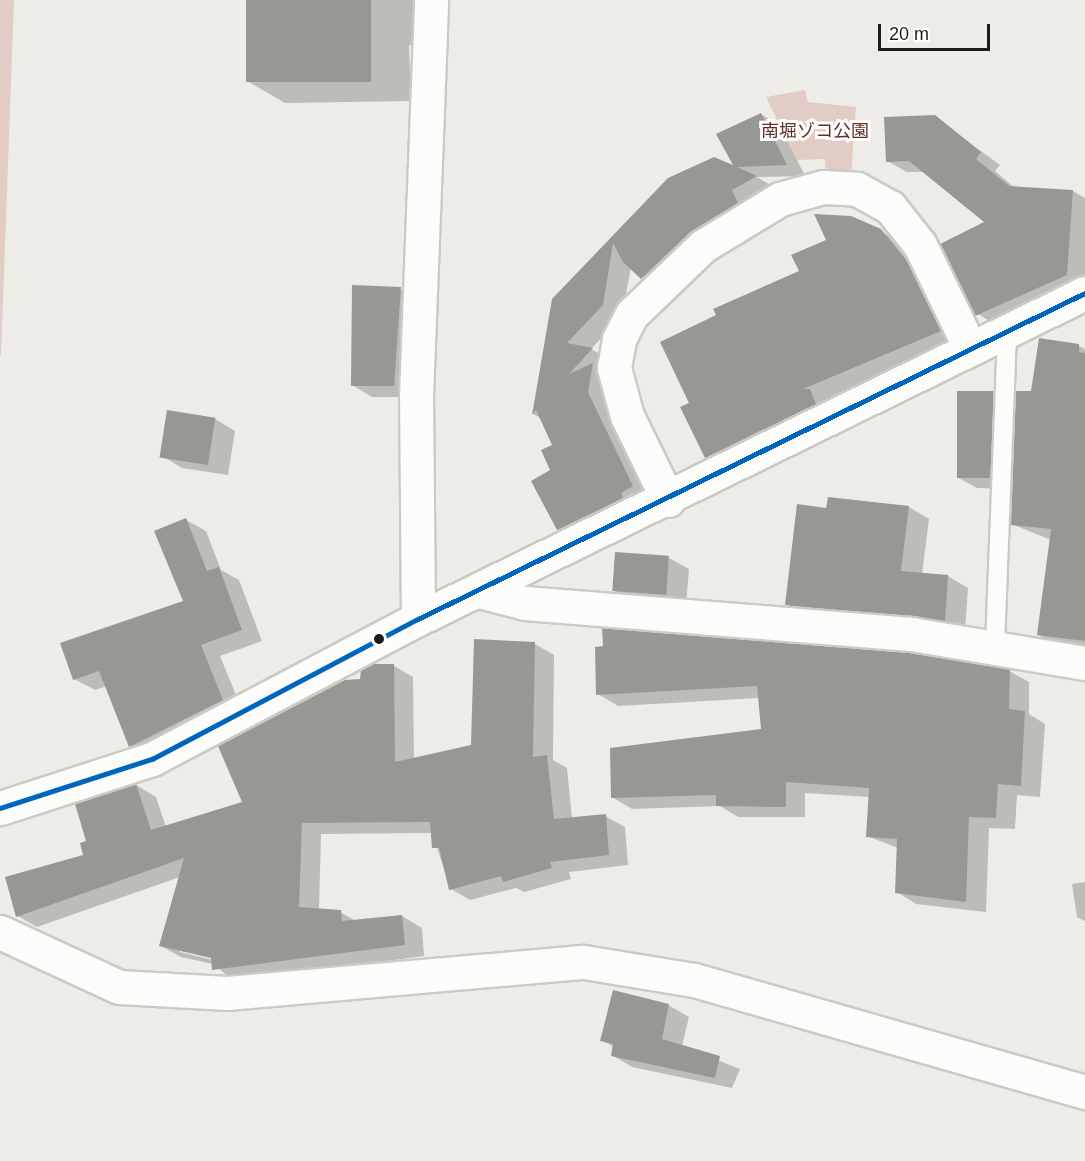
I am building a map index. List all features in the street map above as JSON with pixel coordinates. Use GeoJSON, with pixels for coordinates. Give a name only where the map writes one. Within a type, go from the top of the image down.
{"type":"FeatureCollection","features":[{"type":"Feature","properties":{"kind":"street"},"geometry":{"type":"LineString","coordinates":[[418,619],[416,396],[431,0]]}},
{"type":"Feature","properties":{"kind":"street"},"geometry":{"type":"LineString","coordinates":[[668,500],[627,416],[614,368],[619,339],[632,314],[703,246],[780,199],[823,187],[857,189],[890,207],[920,245],[969,346]]}},
{"type":"Feature","properties":{"kind":"street"},"geometry":{"type":"LineString","coordinates":[[0,807],[152,759],[418,619],[483,592],[969,346],[1085,293]]}},
{"type":"Feature","properties":{"kind":"street"},"geometry":{"type":"LineString","coordinates":[[483,592],[525,603],[888,632],[994,646],[1085,663]]}},
{"type":"Feature","properties":{"kind":"street"},"geometry":{"type":"LineString","coordinates":[[0,932],[119,987],[227,993],[584,962],[694,980],[1085,1092]]}},
{"type":"Feature","properties":{"kind":"lane"},"geometry":{"type":"LineString","coordinates":[[994,646],[1007,329]]}},
{"type":"Feature","properties":{"kind":"green space"},"geometry":{"type":"Polygon","coordinates":[[[0,0],[14,0],[1,356],[0,356],[0,0]]]}},
{"type":"Feature","properties":{"kind":"green space","name":"南堀ゾコ公園"},"geometry":{"type":"Polygon","coordinates":[[[805,90],[808,102],[856,107],[851,176],[826,174],[825,159],[797,160],[766,97],[805,90]]]}},
{"type":"Feature","properties":{"kind":"building"},"geometry":{"type":"Polygon","coordinates":[[[246,0],[371,0],[371,82],[246,82],[246,0]]]}},
{"type":"Feature","properties":{"kind":"building"},"geometry":{"type":"Polygon","coordinates":[[[761,113],[787,165],[737,167],[757,176],[732,190],[738,203],[690,232],[641,279],[623,262],[613,243],[603,305],[567,343],[593,348],[569,374],[593,363],[588,392],[633,486],[621,493],[623,498],[557,530],[531,481],[550,470],[541,450],[552,445],[536,410],[532,415],[552,299],[668,178],[714,157],[733,165],[716,134],[761,113]]]}},
{"type":"Feature","properties":{"kind":"building"},"geometry":{"type":"Polygon","coordinates":[[[935,115],[981,152],[976,159],[1009,186],[1073,190],[1067,275],[975,316],[940,244],[984,222],[909,161],[886,162],[884,117],[935,115]]]}},
{"type":"Feature","properties":{"kind":"building"},"geometry":{"type":"Polygon","coordinates":[[[814,214],[851,216],[881,229],[907,261],[941,331],[803,389],[810,389],[816,404],[705,458],[680,407],[689,403],[660,342],[716,315],[713,309],[799,271],[791,255],[826,240],[814,214]]]}},
{"type":"Feature","properties":{"kind":"building"},"geometry":{"type":"Polygon","coordinates":[[[352,285],[401,287],[394,386],[351,386],[352,285]]]}},
{"type":"Feature","properties":{"kind":"building"},"geometry":{"type":"Polygon","coordinates":[[[1039,338],[1079,344],[1079,352],[1085,353],[1085,641],[1037,635],[1051,529],[1011,525],[1016,391],[1031,391],[1039,338]]]}},
{"type":"Feature","properties":{"kind":"building"},"geometry":{"type":"Polygon","coordinates":[[[957,391],[993,391],[993,478],[957,478],[957,391]]]}},
{"type":"Feature","properties":{"kind":"building"},"geometry":{"type":"Polygon","coordinates":[[[167,410],[215,418],[208,465],[159,457],[167,410]]]}},
{"type":"Feature","properties":{"kind":"building"},"geometry":{"type":"Polygon","coordinates":[[[828,497],[909,506],[901,571],[948,575],[945,621],[785,605],[797,504],[826,508],[828,497]]]}},
{"type":"Feature","properties":{"kind":"building"},"geometry":{"type":"Polygon","coordinates":[[[186,518],[207,571],[219,567],[242,630],[201,645],[223,700],[129,747],[99,671],[73,680],[60,643],[183,601],[154,531],[186,518]]]}},
{"type":"Feature","properties":{"kind":"building"},"geometry":{"type":"Polygon","coordinates":[[[615,552],[669,556],[666,595],[612,591],[615,552]]]}},
{"type":"Feature","properties":{"kind":"building"},"geometry":{"type":"Polygon","coordinates":[[[602,628],[909,653],[1010,669],[1009,709],[1025,711],[1021,786],[998,784],[996,818],[969,817],[966,902],[895,893],[897,839],[866,837],[869,788],[786,782],[786,807],[716,806],[716,795],[611,798],[610,748],[761,729],[757,686],[596,695],[595,647],[603,646],[602,628]]]}},
{"type":"Feature","properties":{"kind":"building"},"geometry":{"type":"Polygon","coordinates":[[[474,639],[535,642],[533,757],[547,755],[554,819],[606,814],[609,855],[550,862],[552,868],[503,882],[501,876],[449,890],[439,848],[432,848],[430,822],[302,823],[299,907],[341,910],[342,921],[402,915],[405,945],[212,970],[211,958],[159,946],[184,858],[16,917],[5,877],[83,855],[80,843],[86,841],[75,804],[136,784],[151,830],[242,802],[218,746],[345,680],[360,679],[361,670],[373,664],[394,664],[395,762],[471,745],[474,639]]]}},
{"type":"Feature","properties":{"kind":"building"},"geometry":{"type":"Polygon","coordinates":[[[613,990],[669,1004],[662,1039],[720,1056],[715,1078],[611,1056],[613,1044],[600,1041],[613,990]]]}},
{"type":"Feature","properties":{"kind":"transit line"},"geometry":{"type":"LineString","coordinates":[[0,808],[152,759],[418,619],[1085,293]]}}]}
